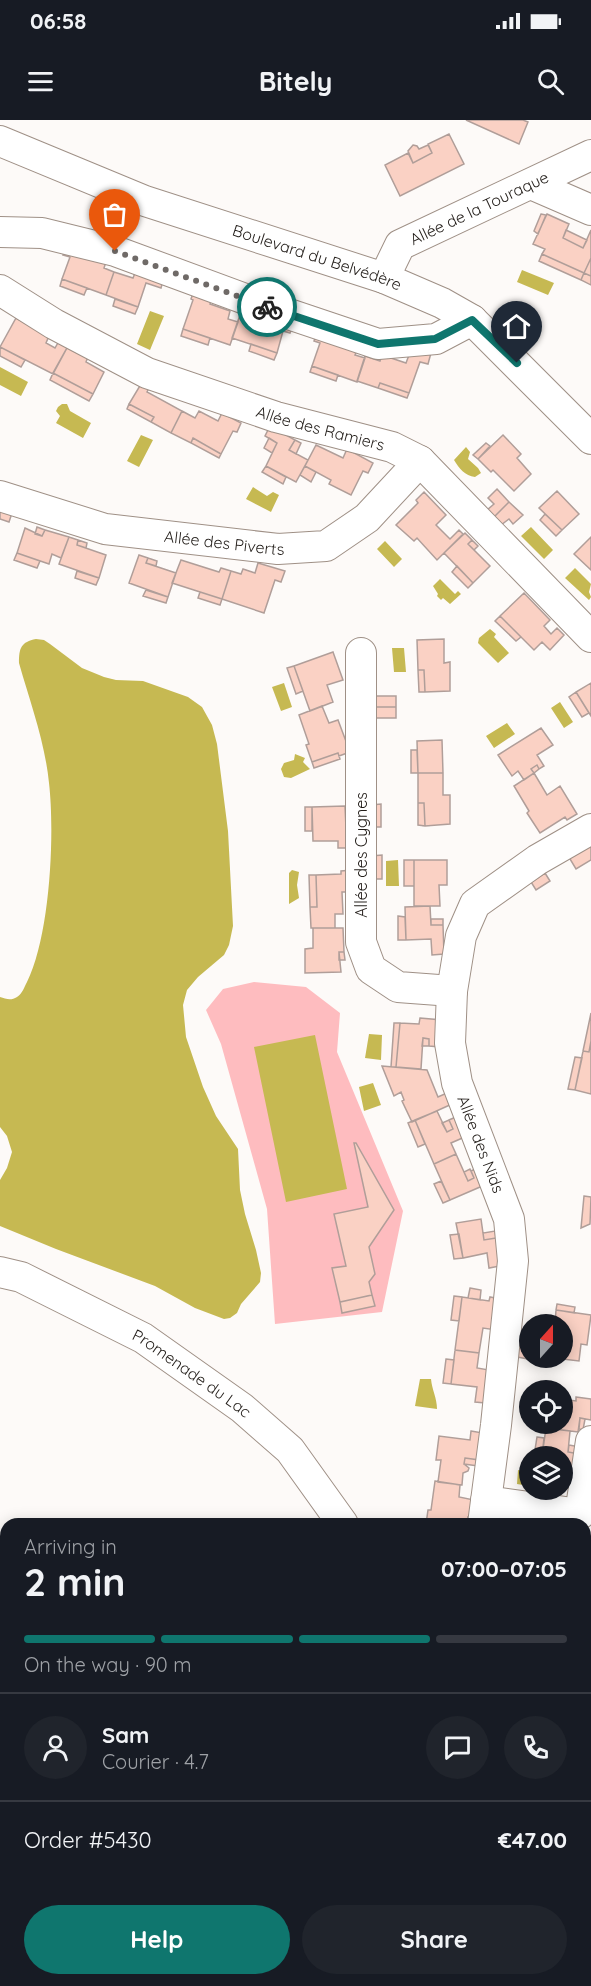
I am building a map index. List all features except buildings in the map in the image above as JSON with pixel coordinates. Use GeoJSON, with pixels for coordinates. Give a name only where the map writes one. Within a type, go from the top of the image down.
{"type":"FeatureCollection","features":[{"type":"Feature","properties":{"kind":"street","name":"Boulevard du Belvédère"},"geometry":{"type":"LineString","coordinates":[[0,141],[145,201],[384,278],[442,303],[472,320],[591,439]]}},
{"type":"Feature","properties":{"kind":"street","name":"Allée de la Touraque"},"geometry":{"type":"LineString","coordinates":[[384,278],[400,245],[591,155]]}},
{"type":"Feature","properties":{"kind":"street"},"geometry":{"type":"LineString","coordinates":[[531,184],[591,210]]}},
{"type":"Feature","properties":{"kind":"street"},"geometry":{"type":"LineString","coordinates":[[0,232],[42,233],[115,251],[256,303],[378,344],[435,339],[472,320]]}},
{"type":"Feature","properties":{"kind":"street","name":"Allée des Ramiers"},"geometry":{"type":"LineString","coordinates":[[0,290],[54,324],[147,373],[276,417],[392,447],[420,461],[591,637]]}},
{"type":"Feature","properties":{"kind":"street","name":"Allée des Piverts"},"geometry":{"type":"LineString","coordinates":[[0,496],[105,529],[278,549],[326,546],[367,518],[420,461]]}},
{"type":"Feature","properties":{"kind":"street","name":"Allée des Cygnes"},"geometry":{"type":"LineString","coordinates":[[361,654],[361,942],[371,969],[398,987],[452,991]]}},
{"type":"Feature","properties":{"kind":"street","name":"Allée des Nids"},"geometry":{"type":"LineString","coordinates":[[484,1513],[496,1425],[513,1261],[509,1219],[457,1083],[450,1043],[452,991],[461,936],[475,904],[537,860],[591,829]]}},
{"type":"Feature","properties":{"kind":"street","name":"Promenade du Lac"},"geometry":{"type":"LineString","coordinates":[[0,1272],[21,1277],[143,1338],[242,1408],[290,1450],[339,1518]]}},
{"type":"Feature","properties":{"kind":"street"},"geometry":{"type":"LineString","coordinates":[[484,1513],[580,1514],[591,1441]]}},
{"type":"Feature","properties":{"kind":"shaded area"},"geometry":{"type":"Polygon","coordinates":[[[522,270],[554,283],[548,295],[517,282],[522,270]]]}},
{"type":"Feature","properties":{"kind":"shaded area"},"geometry":{"type":"Polygon","coordinates":[[[150,311],[164,316],[150,350],[137,344],[150,311]]]}},
{"type":"Feature","properties":{"kind":"shaded area"},"geometry":{"type":"Polygon","coordinates":[[[0,367],[28,382],[21,396],[0,385],[0,367]]]}},
{"type":"Feature","properties":{"kind":"shaded area"},"geometry":{"type":"Polygon","coordinates":[[[62,404],[67,404],[70,411],[91,423],[83,438],[56,423],[60,416],[56,411],[62,404]]]}},
{"type":"Feature","properties":{"kind":"shaded area"},"geometry":{"type":"Polygon","coordinates":[[[141,435],[153,440],[139,467],[127,461],[141,435]]]}},
{"type":"Feature","properties":{"kind":"shaded area"},"geometry":{"type":"Polygon","coordinates":[[[466,447],[470,452],[468,459],[481,473],[475,477],[460,469],[454,460],[466,447]]]}},
{"type":"Feature","properties":{"kind":"shaded area"},"geometry":{"type":"Polygon","coordinates":[[[253,487],[267,496],[273,492],[279,495],[271,512],[246,499],[253,487]]]}},
{"type":"Feature","properties":{"kind":"shaded area"},"geometry":{"type":"Polygon","coordinates":[[[531,527],[553,550],[544,559],[521,536],[531,527]]]}},
{"type":"Feature","properties":{"kind":"shaded area"},"geometry":{"type":"Polygon","coordinates":[[[385,541],[402,559],[394,567],[377,549],[385,541]]]}},
{"type":"Feature","properties":{"kind":"shaded area"},"geometry":{"type":"Polygon","coordinates":[[[575,568],[591,584],[589,600],[565,578],[575,568]]]}},
{"type":"Feature","properties":{"kind":"shaded area"},"geometry":{"type":"Polygon","coordinates":[[[440,579],[455,594],[458,591],[461,594],[450,604],[437,596],[433,586],[440,579]]]}},
{"type":"Feature","properties":{"kind":"shaded area"},"geometry":{"type":"Polygon","coordinates":[[[490,629],[496,634],[494,637],[509,653],[498,663],[478,643],[479,638],[490,629]]]}},
{"type":"Feature","properties":{"kind":"shaded area"},"geometry":{"type":"Polygon","coordinates":[[[36,639],[44,640],[82,668],[104,677],[143,681],[188,697],[202,707],[212,725],[217,744],[228,831],[233,926],[229,945],[224,955],[198,977],[187,990],[183,1005],[186,1037],[203,1087],[216,1116],[238,1149],[240,1190],[261,1273],[260,1282],[241,1304],[237,1313],[230,1318],[224,1319],[195,1308],[155,1286],[0,1226],[0,1180],[12,1152],[7,1136],[0,1127],[0,997],[11,999],[22,992],[35,962],[46,913],[51,857],[51,805],[47,768],[37,722],[19,663],[22,646],[36,639]]]}},
{"type":"Feature","properties":{"kind":"shaded area"},"geometry":{"type":"Polygon","coordinates":[[[392,648],[404,648],[406,672],[394,672],[392,648]]]}},
{"type":"Feature","properties":{"kind":"shaded area"},"geometry":{"type":"Polygon","coordinates":[[[284,683],[292,707],[281,711],[272,687],[284,683]]]}},
{"type":"Feature","properties":{"kind":"shaded area"},"geometry":{"type":"Polygon","coordinates":[[[560,702],[573,722],[564,728],[551,708],[560,702]]]}},
{"type":"Feature","properties":{"kind":"shaded area"},"geometry":{"type":"Polygon","coordinates":[[[507,723],[515,734],[494,748],[486,736],[507,723]]]}},
{"type":"Feature","properties":{"kind":"shaded area"},"geometry":{"type":"Polygon","coordinates":[[[295,754],[305,758],[303,762],[310,769],[291,778],[284,777],[281,769],[284,763],[294,760],[295,754]]]}},
{"type":"Feature","properties":{"kind":"shaded area"},"geometry":{"type":"Polygon","coordinates":[[[398,860],[399,886],[386,886],[386,861],[398,860]]]}},
{"type":"Feature","properties":{"kind":"shaded area"},"geometry":{"type":"Polygon","coordinates":[[[292,870],[299,872],[297,885],[299,898],[289,904],[289,873],[292,870]]]}},
{"type":"Feature","properties":{"kind":"shaded area"},"geometry":{"type":"Polygon","coordinates":[[[254,982],[306,987],[340,1013],[337,1052],[403,1211],[382,1312],[275,1324],[267,1209],[221,1044],[206,1010],[223,989],[254,982]]]}},
{"type":"Feature","properties":{"kind":"shaded area"},"geometry":{"type":"Polygon","coordinates":[[[369,1034],[382,1035],[381,1060],[365,1058],[369,1034]]]}},
{"type":"Feature","properties":{"kind":"shaded area"},"geometry":{"type":"Polygon","coordinates":[[[315,1035],[347,1189],[286,1202],[254,1047],[315,1035]]]}},
{"type":"Feature","properties":{"kind":"shaded area"},"geometry":{"type":"Polygon","coordinates":[[[373,1083],[381,1105],[364,1111],[359,1087],[373,1083]]]}},
{"type":"Feature","properties":{"kind":"shaded area"},"geometry":{"type":"Polygon","coordinates":[[[420,1379],[431,1379],[437,1409],[415,1406],[420,1379]]]}},
{"type":"Feature","properties":{"kind":"way so far"},"geometry":{"type":"LineString","coordinates":[[115,251],[267,307]]}},
{"type":"Feature","properties":{"kind":"route"},"geometry":{"type":"LineString","coordinates":[[267,307],[378,344],[435,339],[472,320],[517,363]]}}]}
